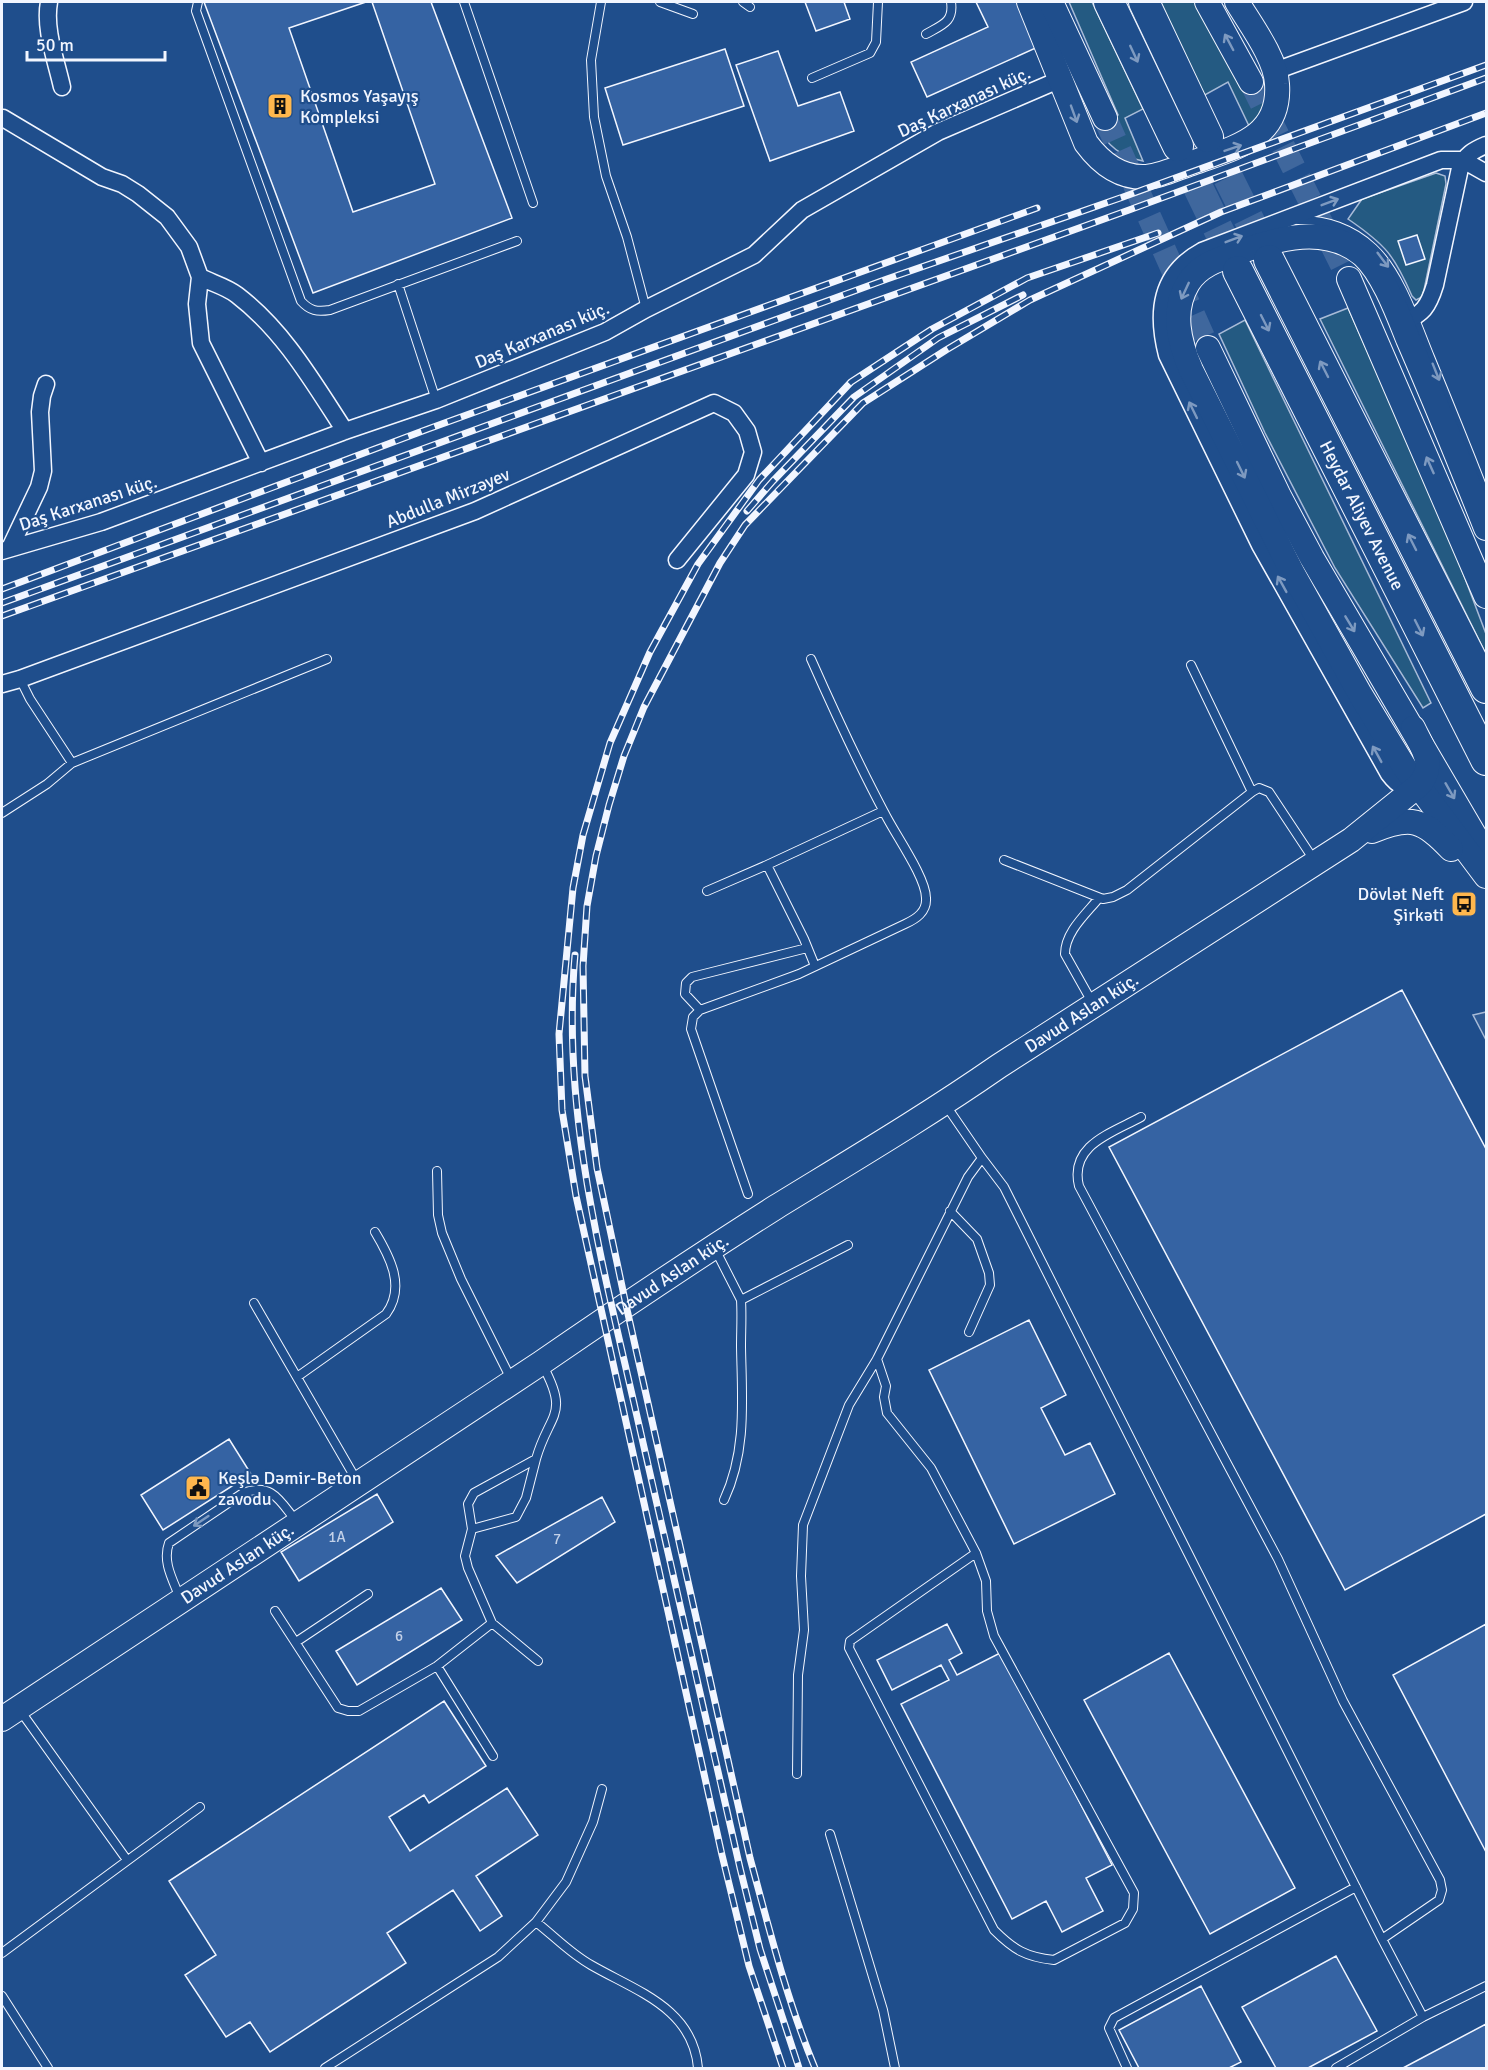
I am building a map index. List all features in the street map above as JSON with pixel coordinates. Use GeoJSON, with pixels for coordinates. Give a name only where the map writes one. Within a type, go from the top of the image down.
{"type":"FeatureCollection","features":[{"type":"Feature","properties":{"kind":"highway"},"geometry":{"type":"LineString","coordinates":[[1109,2],[1178,147]]}},
{"type":"Feature","properties":{"kind":"highway"},"geometry":{"type":"LineString","coordinates":[[1144,2],[1208,136]]}},
{"type":"Feature","properties":{"kind":"highway","name":"Heydar Aliyev Avenue"},"geometry":{"type":"LineString","coordinates":[[1269,260],[1486,688]]}},
{"type":"Feature","properties":{"kind":"highway","name":"Heydar Aliyev Avenue"},"geometry":{"type":"LineString","coordinates":[[1238,271],[1486,760]]}},
{"type":"Feature","properties":{"kind":"main road"},"geometry":{"type":"LineString","coordinates":[[1029,2],[1080,130],[1094,155],[1112,169],[1143,177],[1161,174],[1246,144],[1262,132],[1271,118],[1275,106],[1277,83],[1275,71],[1237,2]]}},
{"type":"Feature","properties":{"kind":"main road"},"geometry":{"type":"LineString","coordinates":[[1051,2],[1105,118]]}},
{"type":"Feature","properties":{"kind":"main road"},"geometry":{"type":"LineString","coordinates":[[1207,2],[1251,82]]}},
{"type":"Feature","properties":{"kind":"main road"},"geometry":{"type":"LineString","coordinates":[[1486,528],[1408,321],[1363,255],[1340,243],[1320,237],[1303,236],[1271,241],[1221,258],[1198,271],[1188,283],[1181,300],[1178,333],[1191,370],[1292,572],[1391,746],[1418,786],[1486,876]]}},
{"type":"Feature","properties":{"kind":"main road"},"geometry":{"type":"LineString","coordinates":[[1348,279],[1486,596]]}},
{"type":"Feature","properties":{"kind":"main road"},"geometry":{"type":"LineString","coordinates":[[1208,348],[1279,496],[1312,558],[1486,855]]}},
{"type":"Feature","properties":{"kind":"main road"},"geometry":{"type":"LineString","coordinates":[[1351,840],[1418,786],[1426,775],[1428,768],[1426,758],[1413,729]]}},
{"type":"Feature","properties":{"kind":"main road"},"geometry":{"type":"LineString","coordinates":[[1351,840],[1389,824],[1409,820],[1418,822],[1428,826],[1438,835],[1486,887]]}},
{"type":"Feature","properties":{"kind":"main road","name":"Davud Aslan küç."},"geometry":{"type":"LineString","coordinates":[[10,1713],[359,1484],[614,1312],[774,1209],[945,1104],[1351,840]]}},
{"type":"Feature","properties":{"kind":"street"},"geometry":{"type":"LineString","coordinates":[[49,2],[47,12],[51,40],[62,87]]}},
{"type":"Feature","properties":{"kind":"street"},"geometry":{"type":"LineString","coordinates":[[1275,71],[1464,2]]}},
{"type":"Feature","properties":{"kind":"street","name":"Daş Karxanası küç."},"geometry":{"type":"LineString","coordinates":[[6,549],[101,522],[345,431],[436,400],[605,332],[754,255],[802,210],[938,132],[1061,79]]}},
{"type":"Feature","properties":{"kind":"street"},"geometry":{"type":"LineString","coordinates":[[2,117],[102,177],[122,184],[167,217],[189,247],[200,277],[197,304],[201,343],[261,462]]}},
{"type":"Feature","properties":{"kind":"street"},"geometry":{"type":"LineString","coordinates":[[1408,321],[1425,309],[1431,297],[1457,177],[1463,160],[1486,145]]}},
{"type":"Feature","properties":{"kind":"street"},"geometry":{"type":"LineString","coordinates":[[1418,786],[1408,788],[1399,786],[1389,774],[1260,545],[1167,355],[1161,324],[1164,298],[1169,284],[1182,265],[1202,251],[1432,163],[1450,159],[1463,160],[1486,173]]}},
{"type":"Feature","properties":{"kind":"street"},"geometry":{"type":"LineString","coordinates":[[200,277],[236,293],[266,320],[288,345],[345,431]]}},
{"type":"Feature","properties":{"kind":"street"},"geometry":{"type":"LineString","coordinates":[[6,549],[39,487],[43,471],[40,412],[46,384]]}},
{"type":"Feature","properties":{"kind":"street","name":"Abdulla Mirzəyev"},"geometry":{"type":"LineString","coordinates":[[2,684],[475,511],[714,403],[734,413],[747,431],[753,452],[746,475],[676,560]]}},
{"type":"Feature","properties":{"kind":"lane"},"geometry":{"type":"LineString","coordinates":[[198,2],[196,11],[301,301],[307,308],[318,312],[330,310],[517,241]]}},
{"type":"Feature","properties":{"kind":"lane"},"geometry":{"type":"LineString","coordinates":[[464,2],[533,203]]}},
{"type":"Feature","properties":{"kind":"lane"},"geometry":{"type":"LineString","coordinates":[[660,2],[693,14]]}},
{"type":"Feature","properties":{"kind":"lane"},"geometry":{"type":"LineString","coordinates":[[813,78],[870,53],[876,42],[878,2]]}},
{"type":"Feature","properties":{"kind":"lane"},"geometry":{"type":"LineString","coordinates":[[926,34],[948,21],[952,11],[951,2]]}},
{"type":"Feature","properties":{"kind":"lane"},"geometry":{"type":"LineString","coordinates":[[598,4],[591,60],[594,117],[606,176],[627,237],[646,309]]}},
{"type":"Feature","properties":{"kind":"lane"},"geometry":{"type":"LineString","coordinates":[[1275,223],[1303,219],[1326,222],[1360,237],[1384,260],[1408,321],[1486,496]]}},
{"type":"Feature","properties":{"kind":"lane"},"geometry":{"type":"LineString","coordinates":[[398,284],[436,400]]}},
{"type":"Feature","properties":{"kind":"lane"},"geometry":{"type":"LineString","coordinates":[[2,813],[47,784],[72,763],[327,659]]}},
{"type":"Feature","properties":{"kind":"lane"},"geometry":{"type":"LineString","coordinates":[[748,1194],[691,1029],[693,1017],[700,1010],[799,974],[915,919],[924,910],[927,898],[923,884],[883,811],[836,716],[811,659]]}},
{"type":"Feature","properties":{"kind":"lane"},"geometry":{"type":"LineString","coordinates":[[1191,666],[1252,792]]}},
{"type":"Feature","properties":{"kind":"lane"},"geometry":{"type":"LineString","coordinates":[[20,679],[30,699],[72,763]]}},
{"type":"Feature","properties":{"kind":"lane"},"geometry":{"type":"LineString","coordinates":[[1004,860],[1099,898],[1113,897],[1127,890],[1259,788],[1269,792],[1316,863]]}},
{"type":"Feature","properties":{"kind":"lane"},"geometry":{"type":"LineString","coordinates":[[707,891],[883,811]]}},
{"type":"Feature","properties":{"kind":"lane"},"geometry":{"type":"LineString","coordinates":[[767,865],[815,966]]}},
{"type":"Feature","properties":{"kind":"lane"},"geometry":{"type":"LineString","coordinates":[[1094,1005],[1065,954],[1065,946],[1072,931],[1099,898]]}},
{"type":"Feature","properties":{"kind":"lane"},"geometry":{"type":"LineString","coordinates":[[700,1010],[685,994],[686,983],[692,977],[807,948]]}},
{"type":"Feature","properties":{"kind":"lane"},"geometry":{"type":"LineString","coordinates":[[945,1104],[1004,1187],[1382,1939],[1424,2017]]}},
{"type":"Feature","properties":{"kind":"lane"},"geometry":{"type":"LineString","coordinates":[[1141,1117],[1088,1146],[1079,1160],[1077,1176],[1079,1186],[1278,1559],[1343,1701],[1440,1880],[1442,1890],[1439,1900],[1382,1939]]}},
{"type":"Feature","properties":{"kind":"lane"},"geometry":{"type":"LineString","coordinates":[[797,1774],[798,1675],[804,1630],[801,1576],[803,1525],[840,1426],[860,1386],[877,1359],[968,1177],[982,1158]]}},
{"type":"Feature","properties":{"kind":"lane"},"geometry":{"type":"LineString","coordinates":[[437,1171],[438,1215],[442,1233],[461,1280],[512,1381]]}},
{"type":"Feature","properties":{"kind":"lane"},"geometry":{"type":"LineString","coordinates":[[950,1212],[977,1239],[989,1274],[990,1285],[969,1332]]}},
{"type":"Feature","properties":{"kind":"lane"},"geometry":{"type":"LineString","coordinates":[[297,1377],[386,1314],[393,1305],[395,1292],[392,1260],[375,1232]]}},
{"type":"Feature","properties":{"kind":"lane"},"geometry":{"type":"LineString","coordinates":[[741,1300],[848,1245]]}},
{"type":"Feature","properties":{"kind":"lane"},"geometry":{"type":"LineString","coordinates":[[715,1249],[741,1300],[742,1431],[735,1474],[724,1500]]}},
{"type":"Feature","properties":{"kind":"lane"},"geometry":{"type":"LineString","coordinates":[[254,1303],[359,1484]]}},
{"type":"Feature","properties":{"kind":"lane"},"geometry":{"type":"LineString","coordinates":[[877,1359],[886,1386],[884,1397],[887,1413],[931,1468],[976,1553],[986,1581],[987,1611],[994,1636],[1134,1893],[1133,1909],[1125,1923],[1054,1960],[1042,1959],[1014,1949],[994,1930],[849,1648],[850,1641],[976,1553]]}},
{"type":"Feature","properties":{"kind":"lane"},"geometry":{"type":"LineString","coordinates":[[472,1529],[516,1517],[526,1498],[540,1444],[552,1422],[557,1406],[554,1387],[541,1363]]}},
{"type":"Feature","properties":{"kind":"lane"},"geometry":{"type":"LineString","coordinates":[[536,1460],[474,1493],[468,1504],[472,1529],[465,1556],[492,1623],[538,1661]]}},
{"type":"Feature","properties":{"kind":"lane"},"geometry":{"type":"LineString","coordinates":[[181,1601],[166,1565],[166,1550],[169,1543],[243,1493],[254,1489],[264,1489],[274,1494],[298,1524]]}},
{"type":"Feature","properties":{"kind":"lane"},"geometry":{"type":"LineString","coordinates":[[296,1642],[369,1594]]}},
{"type":"Feature","properties":{"kind":"lane"},"geometry":{"type":"LineString","coordinates":[[275,1611],[338,1708],[348,1711],[359,1711],[437,1666],[492,1623]]}},
{"type":"Feature","properties":{"kind":"lane"},"geometry":{"type":"LineString","coordinates":[[437,1666],[493,1756]]}},
{"type":"Feature","properties":{"kind":"lane"},"geometry":{"type":"LineString","coordinates":[[10,1713],[127,1860]]}},
{"type":"Feature","properties":{"kind":"lane"},"geometry":{"type":"LineString","coordinates":[[325,2068],[498,1957],[536,1922],[566,1882],[593,1822],[602,1789]]}},
{"type":"Feature","properties":{"kind":"lane"},"geometry":{"type":"LineString","coordinates":[[2,1953],[200,1807]]}},
{"type":"Feature","properties":{"kind":"lane"},"geometry":{"type":"LineString","coordinates":[[830,1834],[883,2010],[895,2068]]}},
{"type":"Feature","properties":{"kind":"lane"},"geometry":{"type":"LineString","coordinates":[[1127,2068],[1109,2028],[1114,2018],[1356,1887]]}},
{"type":"Feature","properties":{"kind":"lane"},"geometry":{"type":"LineString","coordinates":[[536,1922],[589,1964],[630,1984],[673,2013],[690,2037],[698,2068]]}},
{"type":"Feature","properties":{"kind":"lane"},"geometry":{"type":"LineString","coordinates":[[1336,2068],[1424,2017],[1486,1986]]}},
{"type":"Feature","properties":{"kind":"lane"},"geometry":{"type":"LineString","coordinates":[[2,1996],[48,2068]]}},
{"type":"Feature","properties":{"kind":"shaded area"},"geometry":{"type":"Polygon","coordinates":[[[1069,2],[1092,2],[1143,109],[1125,118],[1143,161],[1115,149],[1097,125],[1118,115],[1069,2]]]}},
{"type":"Feature","properties":{"kind":"shaded area"},"geometry":{"type":"Polygon","coordinates":[[[1159,2],[1197,2],[1244,89],[1267,80],[1267,104],[1250,128],[1228,82],[1203,96],[1159,2]]]}},
{"type":"Feature","properties":{"kind":"shaded area"},"geometry":{"type":"Polygon","coordinates":[[[1436,173],[1445,176],[1446,184],[1424,290],[1422,297],[1416,300],[1388,252],[1372,236],[1348,219],[1362,199],[1436,173]]]}},
{"type":"Feature","properties":{"kind":"shaded area"},"geometry":{"type":"Polygon","coordinates":[[[1348,308],[1452,544],[1486,634],[1486,654],[1320,319],[1348,308]]]}},
{"type":"Feature","properties":{"kind":"shaded area"},"geometry":{"type":"Polygon","coordinates":[[[1245,320],[1431,703],[1423,708],[1335,568],[1265,433],[1219,334],[1245,320]]]}},
{"type":"Feature","properties":{"kind":"shaded area"},"geometry":{"type":"Polygon","coordinates":[[[1486,1012],[1486,1040],[1473,1015],[1486,1012]]]}},
{"type":"Feature","properties":{"kind":"building","name":"Kosmos Yaşayış Kompleksi"},"geometry":{"type":"Polygon","coordinates":[[[204,2],[366,2],[289,28],[353,212],[435,184],[372,2],[431,2],[512,218],[313,293],[204,2]]]}},
{"type":"Feature","properties":{"kind":"building"},"geometry":{"type":"Polygon","coordinates":[[[805,2],[844,2],[850,19],[816,31],[805,2]]]}},
{"type":"Feature","properties":{"kind":"building"},"geometry":{"type":"Polygon","coordinates":[[[976,2],[1017,2],[1038,47],[927,97],[911,62],[988,27],[976,2]]]}},
{"type":"Feature","properties":{"kind":"building"},"geometry":{"type":"Polygon","coordinates":[[[725,49],[744,106],[623,145],[605,88],[725,49]]]}},
{"type":"Feature","properties":{"kind":"building"},"geometry":{"type":"Polygon","coordinates":[[[778,51],[798,106],[840,92],[854,131],[770,161],[736,65],[778,51]]]}},
{"type":"Feature","properties":{"kind":"building"},"geometry":{"type":"Polygon","coordinates":[[[1417,235],[1425,259],[1406,265],[1398,241],[1417,235]]]}},
{"type":"Feature","properties":{"kind":"building"},"geometry":{"type":"Polygon","coordinates":[[[1402,990],[1486,1149],[1486,1514],[1345,1590],[1109,1147],[1402,990]]]}},
{"type":"Feature","properties":{"kind":"building"},"geometry":{"type":"Polygon","coordinates":[[[1029,1320],[1066,1395],[1041,1408],[1065,1455],[1090,1443],[1115,1494],[1014,1544],[929,1370],[1029,1320]]]}},
{"type":"Feature","properties":{"kind":"building"},"geometry":{"type":"Polygon","coordinates":[[[229,1439],[251,1474],[163,1530],[141,1495],[229,1439]]]}},
{"type":"Feature","properties":{"kind":"building"},"geometry":{"type":"Polygon","coordinates":[[[377,1494],[393,1522],[299,1581],[281,1552],[377,1494]]]}},
{"type":"Feature","properties":{"kind":"building"},"geometry":{"type":"Polygon","coordinates":[[[602,1497],[615,1522],[517,1583],[496,1556],[602,1497]]]}},
{"type":"Feature","properties":{"kind":"building"},"geometry":{"type":"Polygon","coordinates":[[[441,1588],[462,1620],[357,1685],[336,1651],[441,1588]]]}},
{"type":"Feature","properties":{"kind":"building"},"geometry":{"type":"Polygon","coordinates":[[[947,1624],[962,1653],[949,1660],[957,1675],[1002,1652],[1112,1865],[1086,1878],[1103,1911],[1062,1932],[1046,1901],[1012,1919],[901,1704],[949,1680],[941,1665],[892,1690],[877,1660],[947,1624]]]}},
{"type":"Feature","properties":{"kind":"building"},"geometry":{"type":"Polygon","coordinates":[[[1486,1624],[1486,1852],[1393,1675],[1486,1624]]]}},
{"type":"Feature","properties":{"kind":"building"},"geometry":{"type":"Polygon","coordinates":[[[1169,1653],[1295,1888],[1210,1934],[1084,1700],[1169,1653]]]}},
{"type":"Feature","properties":{"kind":"building"},"geometry":{"type":"Polygon","coordinates":[[[444,1701],[486,1766],[429,1803],[424,1795],[389,1817],[410,1851],[507,1788],[538,1835],[476,1876],[502,1916],[480,1931],[453,1890],[387,1933],[406,1963],[270,2052],[250,2022],[226,2037],[185,1975],[216,1955],[169,1881],[444,1701]]]}},
{"type":"Feature","properties":{"kind":"building"},"geometry":{"type":"Polygon","coordinates":[[[1336,1956],[1377,2031],[1308,2068],[1276,2068],[1242,2007],[1336,1956]]]}},
{"type":"Feature","properties":{"kind":"building"},"geometry":{"type":"Polygon","coordinates":[[[1201,1986],[1241,2062],[1229,2068],[1139,2068],[1119,2030],[1201,1986]]]}},
{"type":"Feature","properties":{"kind":"building"},"geometry":{"type":"Polygon","coordinates":[[[1486,2024],[1486,2068],[1403,2068],[1486,2024]]]}},
{"type":"Feature","properties":{"kind":"tunnel"},"geometry":{"type":"LineString","coordinates":[[1251,82],[1349,279]]}},
{"type":"Feature","properties":{"kind":"tunnel"},"geometry":{"type":"LineString","coordinates":[[1105,118],[1208,348]]}},
{"type":"Feature","properties":{"kind":"tunnel"},"geometry":{"type":"LineString","coordinates":[[1208,137],[1269,260]]}},
{"type":"Feature","properties":{"kind":"tunnel"},"geometry":{"type":"LineString","coordinates":[[1178,146],[1238,270]]}},
{"type":"Feature","properties":{"kind":"railway"},"geometry":{"type":"LineString","coordinates":[[2,603],[887,279],[1123,197],[1486,65]]}},
{"type":"Feature","properties":{"kind":"railway"},"geometry":{"type":"LineString","coordinates":[[2,616],[1129,210],[1486,78]]}},
{"type":"Feature","properties":{"kind":"railway"},"geometry":{"type":"LineString","coordinates":[[815,2068],[787,1991],[750,1858],[597,1168],[585,1076],[583,966],[587,906],[596,856],[624,756],[644,707],[720,563],[745,525],[863,403],[1030,300],[1221,212],[1486,113]]}},
{"type":"Feature","properties":{"kind":"railway"},"geometry":{"type":"LineString","coordinates":[[2,589],[428,429],[1037,208]]}},
{"type":"Feature","properties":{"kind":"railway"},"geometry":{"type":"LineString","coordinates":[[783,2068],[749,1966],[722,1855],[576,1196],[562,1110],[559,1034],[573,888],[583,835],[610,743],[650,652],[698,564],[759,480],[851,382],[932,329],[1027,278],[1158,233]]}},
{"type":"Feature","properties":{"kind":"railway"},"geometry":{"type":"LineString","coordinates":[[747,511],[854,397],[938,338],[1023,295]]}},
{"type":"Feature","properties":{"kind":"railway"},"geometry":{"type":"LineString","coordinates":[[575,955],[572,1013],[574,1071],[579,1129],[598,1243],[740,1868],[760,1949],[799,2068]]}},
{"type":"Feature","properties":{"kind":"place","name":"Kosmos Yaşayış Kompleksi"},"geometry":{"type":"Point","coordinates":[280,106]}},
{"type":"Feature","properties":{"kind":"place","name":"Dövlət Neft Şirkəti"},"geometry":{"type":"Point","coordinates":[1464,904]}},
{"type":"Feature","properties":{"kind":"place","name":"Keşlə Dəmir-Beton zavodu"},"geometry":{"type":"Point","coordinates":[198,1488]}}]}
